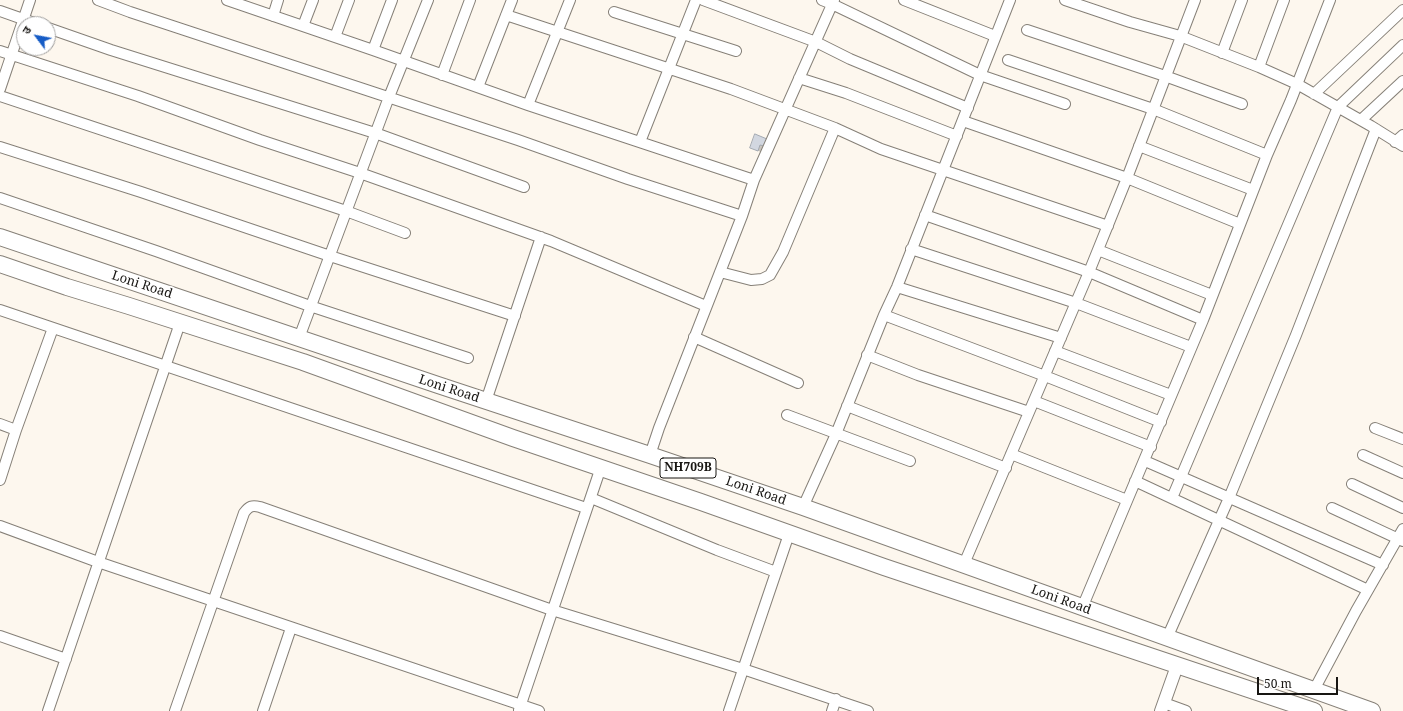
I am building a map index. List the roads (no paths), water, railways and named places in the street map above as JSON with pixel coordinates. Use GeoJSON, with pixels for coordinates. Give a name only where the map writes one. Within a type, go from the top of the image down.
{"type":"FeatureCollection","features":[{"type":"Feature","properties":{"kind":"highway","name":"Loni Road"},"geometry":{"type":"LineString","coordinates":[[0,236],[803,507],[1372,711]]}},
{"type":"Feature","properties":{"kind":"highway","name":"Loni Road"},"geometry":{"type":"LineString","coordinates":[[0,264],[67,287],[303,362],[513,438],[601,467],[789,534],[1314,711]]}},
{"type":"Feature","properties":{"kind":"highway"},"geometry":{"type":"LineString","coordinates":[[1282,701],[1288,682]]}},
{"type":"Feature","properties":{"kind":"street"},"geometry":{"type":"LineString","coordinates":[[25,16],[30,0]]}},
{"type":"Feature","properties":{"kind":"street"},"geometry":{"type":"LineString","coordinates":[[98,0],[130,12],[518,140],[628,179],[742,216]]}},
{"type":"Feature","properties":{"kind":"street"},"geometry":{"type":"LineString","coordinates":[[227,0],[239,2],[273,16],[528,105],[754,180]]}},
{"type":"Feature","properties":{"kind":"street"},"geometry":{"type":"LineString","coordinates":[[273,16],[278,0]]}},
{"type":"Feature","properties":{"kind":"street"},"geometry":{"type":"LineString","coordinates":[[303,26],[313,0]]}},
{"type":"Feature","properties":{"kind":"street"},"geometry":{"type":"LineString","coordinates":[[335,37],[349,0]]}},
{"type":"Feature","properties":{"kind":"street"},"geometry":{"type":"LineString","coordinates":[[373,50],[392,0]]}},
{"type":"Feature","properties":{"kind":"street"},"geometry":{"type":"LineString","coordinates":[[299,338],[360,172],[428,0]]}},
{"type":"Feature","properties":{"kind":"street"},"geometry":{"type":"LineString","coordinates":[[442,75],[470,0]]}},
{"type":"Feature","properties":{"kind":"street"},"geometry":{"type":"LineString","coordinates":[[478,87],[512,0]]}},
{"type":"Feature","properties":{"kind":"street"},"geometry":{"type":"LineString","coordinates":[[528,105],[570,0]]}},
{"type":"Feature","properties":{"kind":"street"},"geometry":{"type":"LineString","coordinates":[[640,142],[696,0]]}},
{"type":"Feature","properties":{"kind":"street"},"geometry":{"type":"LineString","coordinates":[[703,0],[816,42],[850,60],[968,108]]}},
{"type":"Feature","properties":{"kind":"street"},"geometry":{"type":"LineString","coordinates":[[822,0],[833,2],[980,75],[1064,104]]}},
{"type":"Feature","properties":{"kind":"street"},"geometry":{"type":"LineString","coordinates":[[904,0],[995,36]]}},
{"type":"Feature","properties":{"kind":"street"},"geometry":{"type":"LineString","coordinates":[[803,507],[836,434],[867,355],[897,287],[1010,0]]}},
{"type":"Feature","properties":{"kind":"street"},"geometry":{"type":"LineString","coordinates":[[1065,0],[1130,22],[1180,36],[1259,67],[1297,84],[1400,141]]}},
{"type":"Feature","properties":{"kind":"street"},"geometry":{"type":"LineString","coordinates":[[964,564],[1108,226],[1194,0]]}},
{"type":"Feature","properties":{"kind":"street"},"geometry":{"type":"LineString","coordinates":[[1222,53],[1242,0]]}},
{"type":"Feature","properties":{"kind":"street"},"geometry":{"type":"LineString","coordinates":[[1259,67],[1284,0]]}},
{"type":"Feature","properties":{"kind":"street"},"geometry":{"type":"LineString","coordinates":[[1082,608],[1135,481],[1151,447],[1203,320],[1253,190],[1330,0]]}},
{"type":"Feature","properties":{"kind":"street"},"geometry":{"type":"LineString","coordinates":[[650,455],[694,337],[742,216],[754,180],[833,2]]}},
{"type":"Feature","properties":{"kind":"street"},"geometry":{"type":"LineString","coordinates":[[1314,94],[1403,10]]}},
{"type":"Feature","properties":{"kind":"street"},"geometry":{"type":"LineString","coordinates":[[0,11],[16,16]]}},
{"type":"Feature","properties":{"kind":"street"},"geometry":{"type":"LineString","coordinates":[[614,12],[736,51]]}},
{"type":"Feature","properties":{"kind":"street"},"geometry":{"type":"LineString","coordinates":[[506,15],[557,33],[670,68],[835,128],[881,149],[1108,226]]}},
{"type":"Feature","properties":{"kind":"street"},"geometry":{"type":"LineString","coordinates":[[1027,30],[1165,76],[1242,104]]}},
{"type":"Feature","properties":{"kind":"street"},"geometry":{"type":"LineString","coordinates":[[56,31],[111,50],[375,133],[524,188]]}},
{"type":"Feature","properties":{"kind":"street"},"geometry":{"type":"LineString","coordinates":[[0,89],[16,43]]}},
{"type":"Feature","properties":{"kind":"street"},"geometry":{"type":"LineString","coordinates":[[1172,498],[1338,107],[1403,45]]}},
{"type":"Feature","properties":{"kind":"street"},"geometry":{"type":"LineString","coordinates":[[0,51],[138,96],[260,140],[360,172],[541,238],[706,306]]}},
{"type":"Feature","properties":{"kind":"street"},"geometry":{"type":"LineString","coordinates":[[1008,60],[1153,109],[1267,155]]}},
{"type":"Feature","properties":{"kind":"street"},"geometry":{"type":"LineString","coordinates":[[799,78],[846,93],[957,136]]}},
{"type":"Feature","properties":{"kind":"street"},"geometry":{"type":"LineString","coordinates":[[1361,120],[1403,81]]}},
{"type":"Feature","properties":{"kind":"street"},"geometry":{"type":"LineString","coordinates":[[0,96],[346,211],[404,233]]}},
{"type":"Feature","properties":{"kind":"street"},"geometry":{"type":"LineString","coordinates":[[963,121],[1127,178],[1240,224]]}},
{"type":"Feature","properties":{"kind":"street"},"geometry":{"type":"LineString","coordinates":[[720,272],[751,280],[762,279],[770,275],[783,252],[835,128]]}},
{"type":"Feature","properties":{"kind":"street"},"geometry":{"type":"LineString","coordinates":[[1167,638],[1229,498],[1296,335],[1376,128]]}},
{"type":"Feature","properties":{"kind":"street"},"geometry":{"type":"LineString","coordinates":[[1139,146],[1253,190]]}},
{"type":"Feature","properties":{"kind":"street"},"geometry":{"type":"LineString","coordinates":[[0,147],[141,192],[330,256],[515,316]]}},
{"type":"Feature","properties":{"kind":"street"},"geometry":{"type":"LineString","coordinates":[[0,198],[310,306],[468,358]]}},
{"type":"Feature","properties":{"kind":"street"},"geometry":{"type":"LineString","coordinates":[[926,215],[1089,272],[1203,320]]}},
{"type":"Feature","properties":{"kind":"street"},"geometry":{"type":"LineString","coordinates":[[486,401],[541,238]]}},
{"type":"Feature","properties":{"kind":"street"},"geometry":{"type":"LineString","coordinates":[[911,250],[1076,302],[1191,347]]}},
{"type":"Feature","properties":{"kind":"street"},"geometry":{"type":"LineString","coordinates":[[1098,250],[1212,294]]}},
{"type":"Feature","properties":{"kind":"street"},"geometry":{"type":"LineString","coordinates":[[897,287],[1061,338]]}},
{"type":"Feature","properties":{"kind":"street"},"geometry":{"type":"LineString","coordinates":[[0,310],[586,508]]}},
{"type":"Feature","properties":{"kind":"street"},"geometry":{"type":"LineString","coordinates":[[884,315],[1161,422]]}},
{"type":"Feature","properties":{"kind":"street"},"geometry":{"type":"LineString","coordinates":[[48,711],[180,323]]}},
{"type":"Feature","properties":{"kind":"street"},"geometry":{"type":"LineString","coordinates":[[0,480],[16,430],[53,328]]}},
{"type":"Feature","properties":{"kind":"street"},"geometry":{"type":"LineString","coordinates":[[694,337],[798,383]]}},
{"type":"Feature","properties":{"kind":"street"},"geometry":{"type":"LineString","coordinates":[[1055,351],[1171,395]]}},
{"type":"Feature","properties":{"kind":"street"},"geometry":{"type":"LineString","coordinates":[[867,355],[918,375],[1029,412]]}},
{"type":"Feature","properties":{"kind":"street"},"geometry":{"type":"LineString","coordinates":[[1034,401],[1151,447]]}},
{"type":"Feature","properties":{"kind":"street"},"geometry":{"type":"LineString","coordinates":[[846,406],[1006,468]]}},
{"type":"Feature","properties":{"kind":"street"},"geometry":{"type":"LineString","coordinates":[[786,415],[910,461]]}},
{"type":"Feature","properties":{"kind":"street"},"geometry":{"type":"LineString","coordinates":[[0,424],[16,430]]}},
{"type":"Feature","properties":{"kind":"street"},"geometry":{"type":"LineString","coordinates":[[1375,428],[1403,439]]}},
{"type":"Feature","properties":{"kind":"street"},"geometry":{"type":"LineString","coordinates":[[1011,454],[1127,500]]}},
{"type":"Feature","properties":{"kind":"street"},"geometry":{"type":"LineString","coordinates":[[1363,455],[1403,472]]}},
{"type":"Feature","properties":{"kind":"street"},"geometry":{"type":"LineString","coordinates":[[1145,461],[1383,565]]}},
{"type":"Feature","properties":{"kind":"street"},"geometry":{"type":"LineString","coordinates":[[520,708],[601,467]]}},
{"type":"Feature","properties":{"kind":"street"},"geometry":{"type":"LineString","coordinates":[[1135,481],[1368,590]]}},
{"type":"Feature","properties":{"kind":"street"},"geometry":{"type":"LineString","coordinates":[[1352,484],[1403,508]]}},
{"type":"Feature","properties":{"kind":"street"},"geometry":{"type":"LineString","coordinates":[[591,498],[717,550],[776,572]]}},
{"type":"Feature","properties":{"kind":"street"},"geometry":{"type":"LineString","coordinates":[[175,711],[244,513],[248,508],[253,506],[260,506],[552,610],[744,669],[868,711]]}},
{"type":"Feature","properties":{"kind":"street"},"geometry":{"type":"LineString","coordinates":[[1332,508],[1401,539]]}},
{"type":"Feature","properties":{"kind":"street"},"geometry":{"type":"LineString","coordinates":[[0,526],[98,562],[520,708],[539,711]]}},
{"type":"Feature","properties":{"kind":"street"},"geometry":{"type":"LineString","coordinates":[[1314,690],[1368,590],[1401,539],[1403,528]]}},
{"type":"Feature","properties":{"kind":"street"},"geometry":{"type":"LineString","coordinates":[[729,711],[789,534]]}},
{"type":"Feature","properties":{"kind":"street"},"geometry":{"type":"LineString","coordinates":[[263,711],[291,628]]}},
{"type":"Feature","properties":{"kind":"street"},"geometry":{"type":"LineString","coordinates":[[0,636],[66,659]]}},
{"type":"Feature","properties":{"kind":"street"},"geometry":{"type":"LineString","coordinates":[[1177,666],[1162,707],[1186,711]]}},
{"type":"Feature","properties":{"kind":"street"},"geometry":{"type":"LineString","coordinates":[[832,711],[836,700]]}}]}
